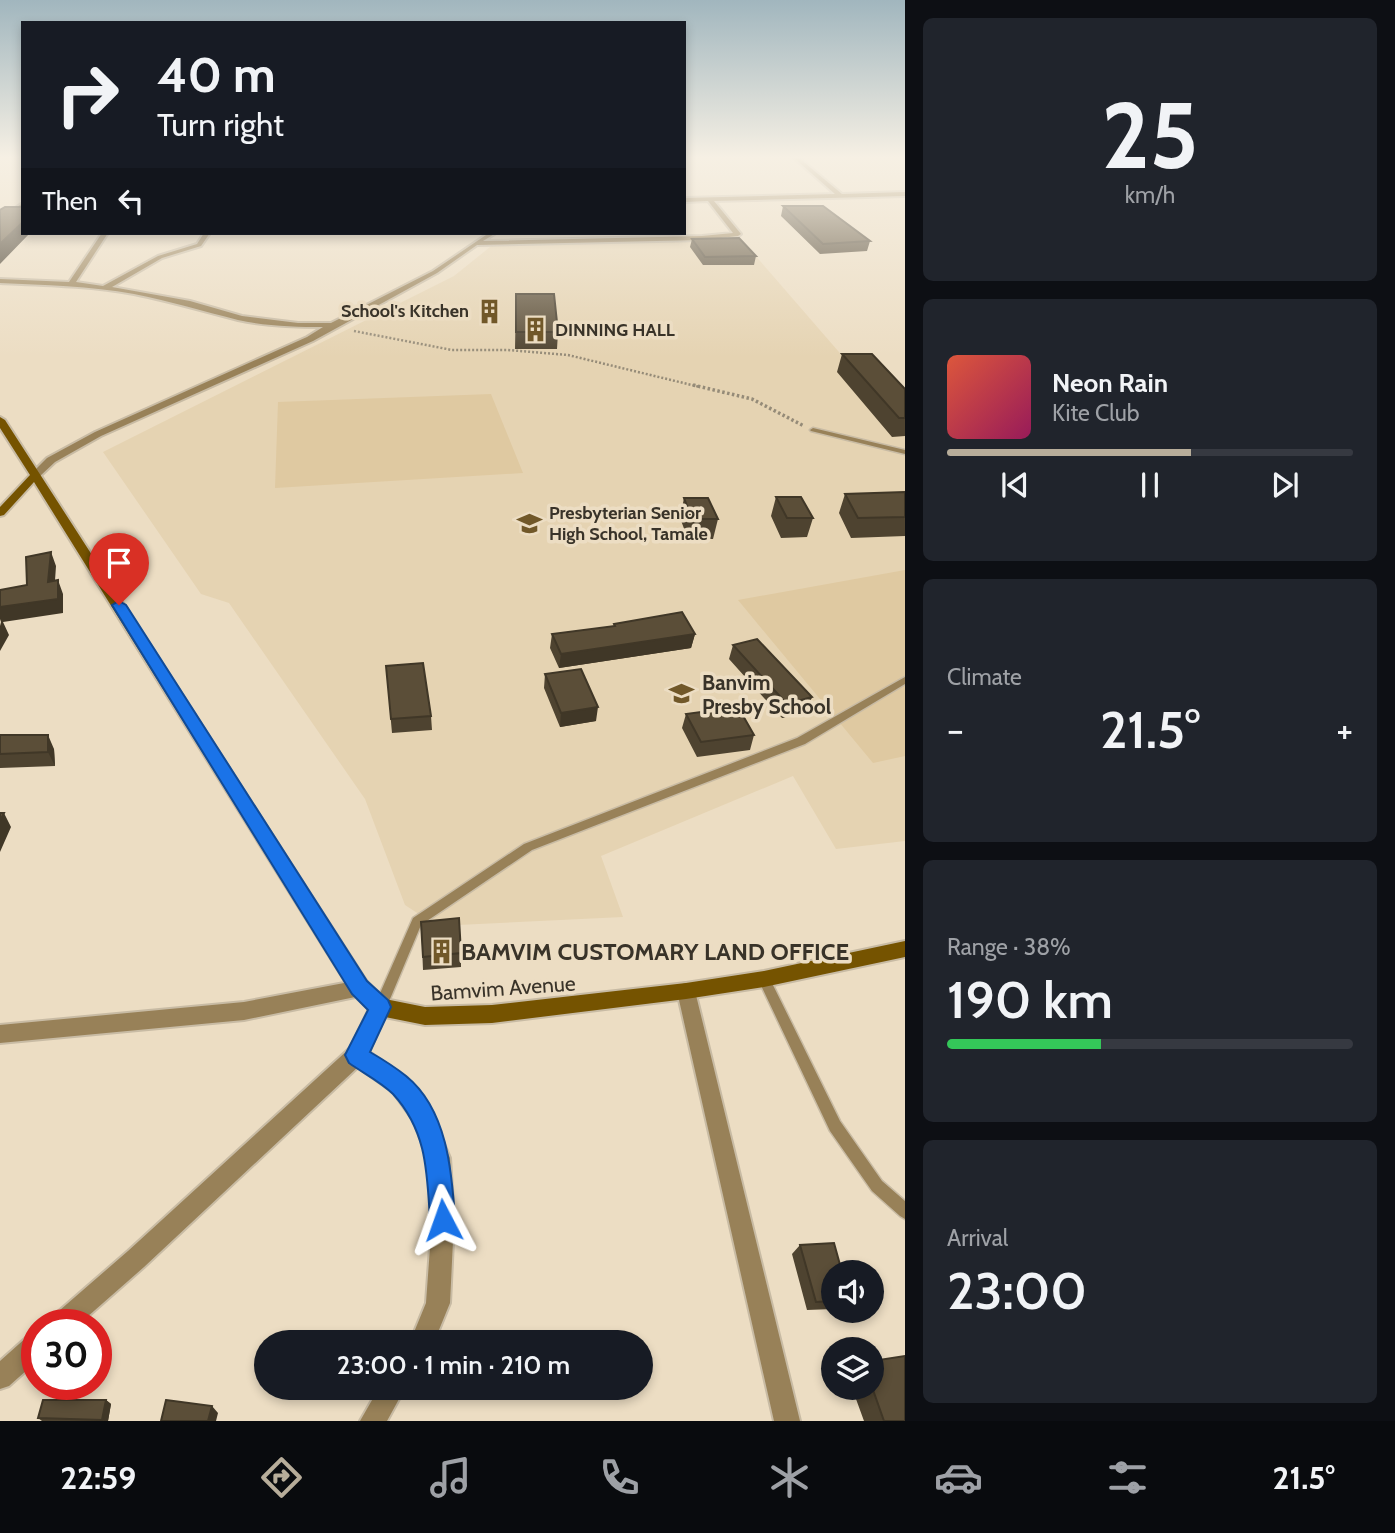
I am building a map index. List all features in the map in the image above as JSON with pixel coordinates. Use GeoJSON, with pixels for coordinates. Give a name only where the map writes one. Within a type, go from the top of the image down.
{"type":"FeatureCollection","features":[{"type":"Feature","properties":{"kind":"street"},"geometry":{"type":"LineString","coordinates":[[472,243],[702,238],[738,234],[730,224]]}},
{"type":"Feature","properties":{"kind":"street"},"geometry":{"type":"LineString","coordinates":[[71,284],[104,235]]}},
{"type":"Feature","properties":{"kind":"street"},"geometry":{"type":"LineString","coordinates":[[105,288],[160,257],[199,245],[206,235]]}},
{"type":"Feature","properties":{"kind":"street"},"geometry":{"type":"LineString","coordinates":[[0,513],[51,460],[98,434],[310,339],[436,272],[472,243],[489,235]]}},
{"type":"Feature","properties":{"kind":"street"},"geometry":{"type":"LineString","coordinates":[[0,281],[105,288],[190,303],[241,318],[331,326]]}},
{"type":"Feature","properties":{"kind":"street"},"geometry":{"type":"LineString","coordinates":[[1,422],[360,988],[380,1007],[356,1055],[78,1309]]}},
{"type":"Feature","properties":{"kind":"street","name":"Bamvim Avenue"},"geometry":{"type":"LineString","coordinates":[[380,1007],[425,1016],[492,1014],[764,979],[905,948]]}},
{"type":"Feature","properties":{"kind":"street"},"geometry":{"type":"LineString","coordinates":[[0,1034],[244,1011],[360,988]]}},
{"type":"Feature","properties":{"kind":"street"},"geometry":{"type":"LineString","coordinates":[[686,991],[787,1421]]}},
{"type":"Feature","properties":{"kind":"street"},"geometry":{"type":"LineString","coordinates":[[356,1055],[400,1085],[421,1113],[439,1158],[443,1220],[438,1303],[427,1330]]}},
{"type":"Feature","properties":{"kind":"street"},"geometry":{"type":"LineString","coordinates":[[0,1377],[21,1359]]}},
{"type":"Feature","properties":{"kind":"street"},"geometry":{"type":"LineString","coordinates":[[373,1421],[386,1400]]}},
{"type":"Feature","properties":{"kind":"lane"},"geometry":{"type":"LineString","coordinates":[[813,430],[905,452]]}},
{"type":"Feature","properties":{"kind":"lane"},"geometry":{"type":"LineString","coordinates":[[380,1007],[417,922],[528,847],[801,741],[905,680]]}},
{"type":"Feature","properties":{"kind":"lane"},"geometry":{"type":"LineString","coordinates":[[764,979],[835,1126],[877,1186],[905,1211]]}},
{"type":"Feature","properties":{"kind":"path"},"geometry":{"type":"LineString","coordinates":[[346,329],[452,350],[508,350],[578,358],[752,399],[813,430]]}},
{"type":"Feature","properties":{"kind":"shaded area","name":"Presbyterian Senior High School, Tamale"},"geometry":{"type":"Polygon","coordinates":[[[741,239],[845,359],[905,402],[905,841],[836,849],[793,776],[601,856],[623,917],[437,926],[405,905],[365,799],[229,603],[201,594],[103,452],[454,276],[495,243],[741,239]]]}},
{"type":"Feature","properties":{"kind":"shaded area"},"geometry":{"type":"Polygon","coordinates":[[[491,394],[523,473],[275,488],[278,402],[491,394]]]}},
{"type":"Feature","properties":{"kind":"shaded area"},"geometry":{"type":"Polygon","coordinates":[[[905,570],[905,756],[873,763],[738,600],[905,570]]]}},
{"type":"Feature","properties":{"kind":"building"},"geometry":{"type":"Polygon","coordinates":[[[0,224],[21,224],[0,244],[0,224]]]}},
{"type":"Feature","properties":{"kind":"building"},"geometry":{"type":"Polygon","coordinates":[[[802,224],[848,224],[870,241],[823,244],[802,224]]]}},
{"type":"Feature","properties":{"kind":"building"},"geometry":{"type":"Polygon","coordinates":[[[739,238],[756,256],[705,257],[692,239],[739,238]]]}},
{"type":"Feature","properties":{"kind":"building"},"geometry":{"type":"Polygon","coordinates":[[[516,294],[554,294],[558,332],[516,332],[516,294]]]}},
{"type":"Feature","properties":{"kind":"building"},"geometry":{"type":"Polygon","coordinates":[[[842,354],[872,354],[905,389],[905,418],[899,418],[842,354]]]}},
{"type":"Feature","properties":{"kind":"building"},"geometry":{"type":"Polygon","coordinates":[[[905,492],[905,517],[858,518],[845,494],[905,492]]]}},
{"type":"Feature","properties":{"kind":"building"},"geometry":{"type":"Polygon","coordinates":[[[776,497],[801,497],[813,518],[787,518],[776,497]]]}},
{"type":"Feature","properties":{"kind":"building"},"geometry":{"type":"Polygon","coordinates":[[[684,498],[708,498],[718,519],[692,519],[684,498]]]}},
{"type":"Feature","properties":{"kind":"building"},"geometry":{"type":"Polygon","coordinates":[[[51,552],[48,582],[58,580],[58,599],[0,607],[0,590],[27,585],[26,557],[51,552]]]}},
{"type":"Feature","properties":{"kind":"building"},"geometry":{"type":"Polygon","coordinates":[[[682,612],[695,634],[561,654],[552,634],[615,626],[614,624],[682,612]]]}},
{"type":"Feature","properties":{"kind":"building"},"geometry":{"type":"Polygon","coordinates":[[[757,639],[812,697],[787,704],[733,645],[757,639]]]}},
{"type":"Feature","properties":{"kind":"building"},"geometry":{"type":"Polygon","coordinates":[[[423,663],[431,716],[391,719],[386,666],[423,663]]]}},
{"type":"Feature","properties":{"kind":"building"},"geometry":{"type":"Polygon","coordinates":[[[581,669],[598,707],[561,713],[545,674],[581,669]]]}},
{"type":"Feature","properties":{"kind":"building"},"geometry":{"type":"Polygon","coordinates":[[[738,707],[754,735],[701,742],[686,714],[738,707]]]}},
{"type":"Feature","properties":{"kind":"building"},"geometry":{"type":"Polygon","coordinates":[[[0,735],[48,735],[48,752],[0,754],[0,735]]]}},
{"type":"Feature","properties":{"kind":"building"},"geometry":{"type":"Polygon","coordinates":[[[459,918],[461,953],[423,957],[421,922],[459,918]]]}},
{"type":"Feature","properties":{"kind":"building"},"geometry":{"type":"Polygon","coordinates":[[[834,1243],[839,1260],[821,1260],[821,1302],[816,1302],[800,1245],[834,1243]]]}},
{"type":"Feature","properties":{"kind":"building"},"geometry":{"type":"Polygon","coordinates":[[[905,1356],[905,1421],[884,1421],[877,1400],[884,1400],[884,1359],[905,1356]]]}},
{"type":"Feature","properties":{"kind":"building"},"geometry":{"type":"Polygon","coordinates":[[[43,1400],[106,1400],[102,1420],[38,1418],[43,1400]]]}},
{"type":"Feature","properties":{"kind":"building"},"geometry":{"type":"Polygon","coordinates":[[[166,1400],[212,1406],[208,1421],[161,1421],[166,1400]]]}},
{"type":"Feature","properties":{"kind":"place","name":"School's Kitchen"},"geometry":{"type":"Point","coordinates":[489,311]}},
{"type":"Feature","properties":{"kind":"place","name":"DINNING HALL"},"geometry":{"type":"Point","coordinates":[535,330]}},
{"type":"Feature","properties":{"kind":"place","name":"Presbyterian Senior High School, Tamale"},"geometry":{"type":"Point","coordinates":[529,523]}},
{"type":"Feature","properties":{"kind":"place","name":"Banvim Presby School"},"geometry":{"type":"Point","coordinates":[682,694]}},
{"type":"Feature","properties":{"kind":"place","name":"BAMVIM CUSTOMARY LAND OFFICE"},"geometry":{"type":"Point","coordinates":[441,951]}},
{"type":"Feature","properties":{"kind":"route"},"geometry":{"type":"LineString","coordinates":[[119,605],[360,988],[380,1007],[356,1055],[400,1085],[421,1113],[439,1158],[443,1220]]}}]}
